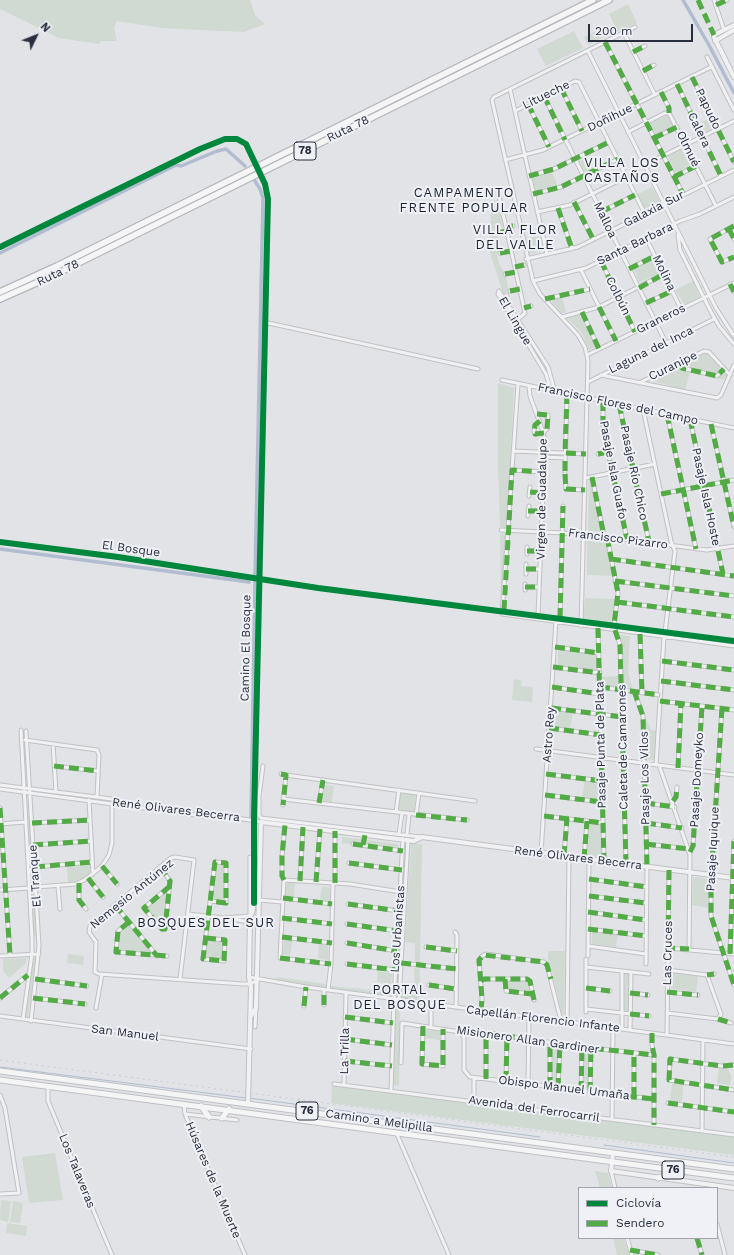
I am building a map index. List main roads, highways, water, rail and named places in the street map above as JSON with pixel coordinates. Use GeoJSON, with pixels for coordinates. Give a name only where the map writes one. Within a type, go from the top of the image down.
{"type":"FeatureCollection","features":[{"type":"Feature","properties":{"kind":"highway","name":"Ruta 78"},"geometry":{"type":"LineString","coordinates":[[0,292],[56,266],[593,0]]}},
{"type":"Feature","properties":{"kind":"highway","name":"Ruta 78"},"geometry":{"type":"LineString","coordinates":[[0,299],[59,273],[609,0]]}},
{"type":"Feature","properties":{"kind":"main road","name":"Camino a Melipilla"},"geometry":{"type":"LineString","coordinates":[[0,1071],[50,1078],[249,1099],[613,1154],[734,1169]]}},
{"type":"Feature","properties":{"kind":"main road"},"geometry":{"type":"LineString","coordinates":[[38,1085],[39,1076]]}},
{"type":"Feature","properties":{"kind":"main road"},"geometry":{"type":"LineString","coordinates":[[48,1086],[50,1078]]}},
{"type":"Feature","properties":{"kind":"main road","name":"Camino a Melipilla"},"geometry":{"type":"LineString","coordinates":[[0,1080],[734,1178]]}},
{"type":"Feature","properties":{"kind":"main road"},"geometry":{"type":"LineString","coordinates":[[201,1106],[209,1116]]}},
{"type":"Feature","properties":{"kind":"main road"},"geometry":{"type":"LineString","coordinates":[[222,1118],[229,1110]]}},
{"type":"Feature","properties":{"kind":"main road"},"geometry":{"type":"LineString","coordinates":[[658,1178],[681,1171]]}},
{"type":"Feature","properties":{"kind":"waterway"},"geometry":{"type":"LineString","coordinates":[[683,0],[734,93]]}},
{"type":"Feature","properties":{"kind":"waterway"},"geometry":{"type":"LineString","coordinates":[[0,253],[176,165],[181,166],[217,151],[226,149],[245,166]]}},
{"type":"Feature","properties":{"kind":"waterway"},"geometry":{"type":"LineString","coordinates":[[255,181],[263,198],[255,576]]}},
{"type":"Feature","properties":{"kind":"waterway"},"geometry":{"type":"LineString","coordinates":[[0,549],[249,582]]}},
{"type":"Feature","properties":{"kind":"waterway"},"geometry":{"type":"LineString","coordinates":[[251,817],[255,581]]}},
{"type":"Feature","properties":{"kind":"waterway"},"geometry":{"type":"LineString","coordinates":[[0,1067],[246,1098]]}},
{"type":"Feature","properties":{"kind":"waterway"},"geometry":{"type":"LineString","coordinates":[[249,1098],[540,1137]]}},
{"type":"Feature","properties":{"kind":"waterway"},"geometry":{"type":"LineString","coordinates":[[604,1145],[734,1163]]}},
{"type":"Feature","properties":{"kind":"railway"},"geometry":{"type":"LineString","coordinates":[[0,1060],[734,1157]]}},
{"type":"Feature","properties":{"kind":"district","name":"VILLA LOS CASTAÑOS"},"geometry":{"type":"Point","coordinates":[622,170]}},
{"type":"Feature","properties":{"kind":"district","name":"CAMPAMENTO FRENTE POPULAR"},"geometry":{"type":"Point","coordinates":[464,200]}},
{"type":"Feature","properties":{"kind":"district","name":"VILLA FLOR DEL VALLE"},"geometry":{"type":"Point","coordinates":[515,238]}},
{"type":"Feature","properties":{"kind":"district","name":"BOSQUES DEL SUR"},"geometry":{"type":"Point","coordinates":[206,923]}},
{"type":"Feature","properties":{"kind":"district","name":"PORTAL DEL BOSQUE"},"geometry":{"type":"Point","coordinates":[400,998]}}]}
